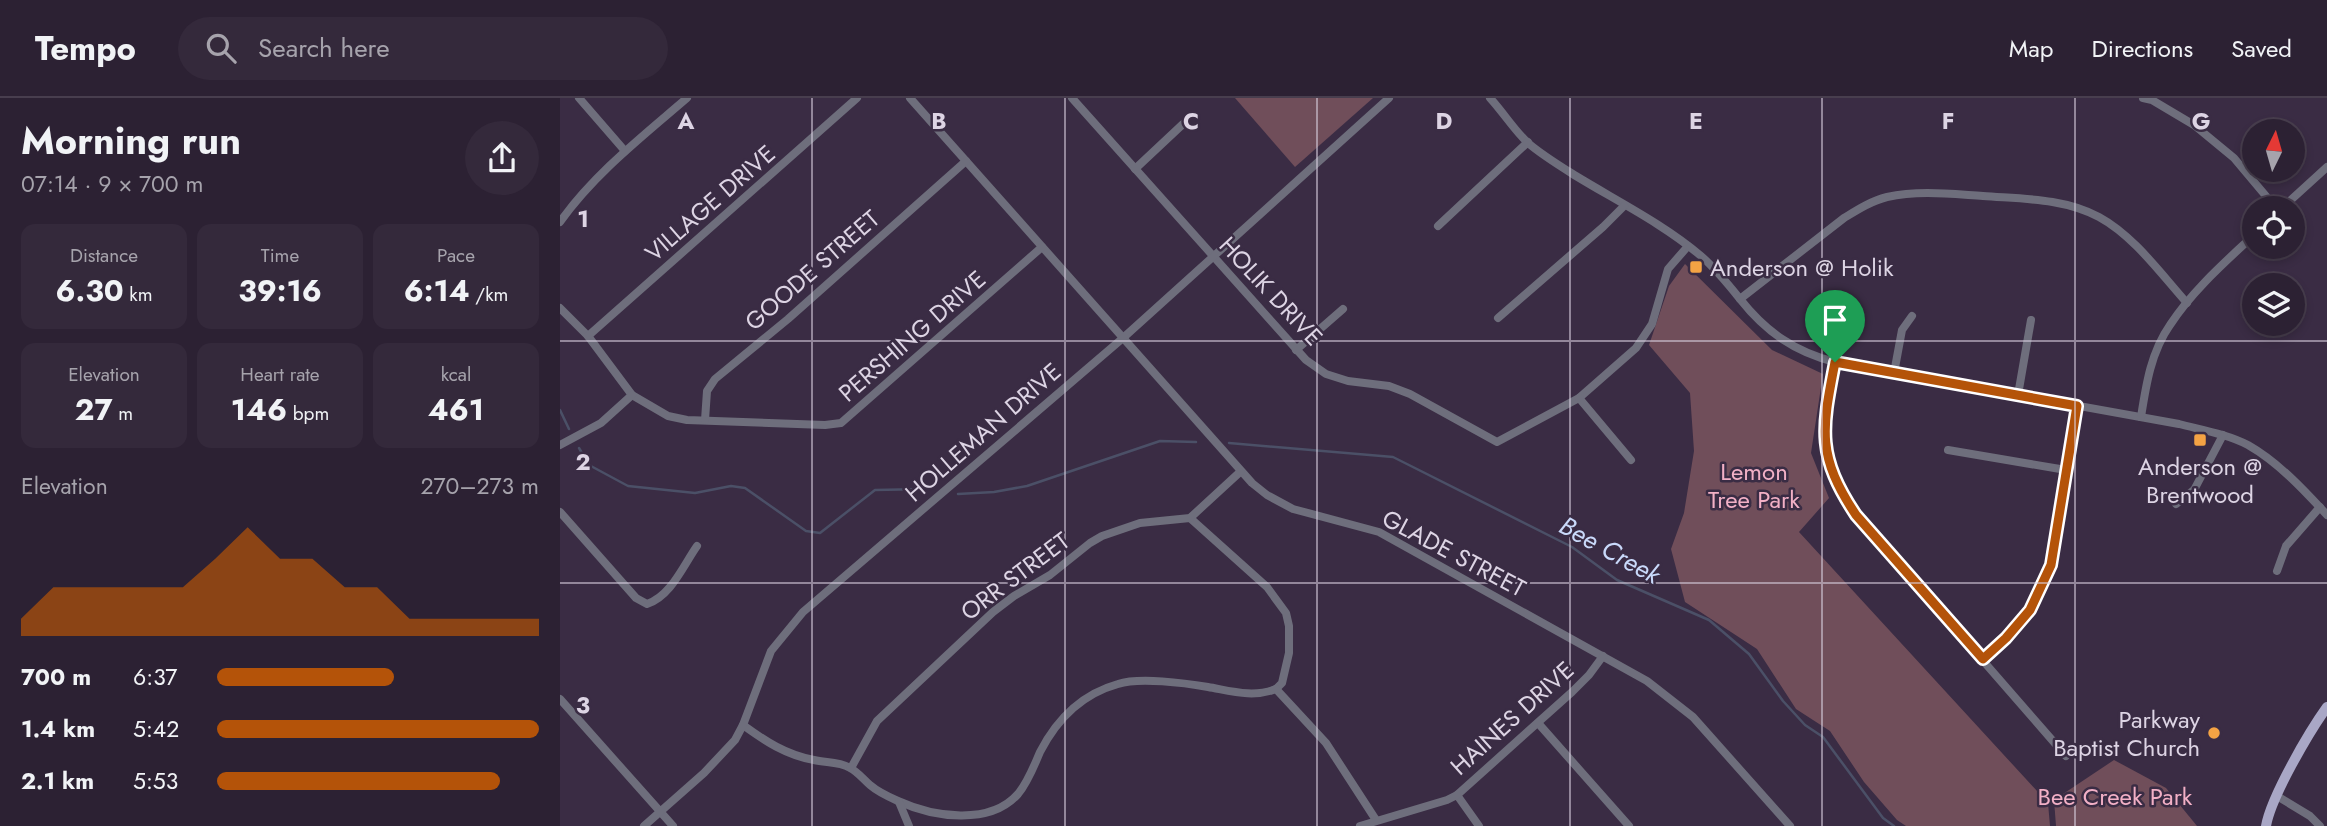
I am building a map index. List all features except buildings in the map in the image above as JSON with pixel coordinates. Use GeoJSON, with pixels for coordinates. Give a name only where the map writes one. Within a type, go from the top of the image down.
{"type":"FeatureCollection","features":[{"type":"Feature","properties":{"kind":"main road"},"geometry":{"type":"LineString","coordinates":[[2259,826],[2267,821],[2277,796],[2327,707]]}},
{"type":"Feature","properties":{"kind":"street"},"geometry":{"type":"LineString","coordinates":[[579,98],[625,151]]}},
{"type":"Feature","properties":{"kind":"street"},"geometry":{"type":"LineString","coordinates":[[560,222],[585,191],[625,151],[687,98]]}},
{"type":"Feature","properties":{"kind":"street","name":"VILLAGE DRIVE"},"geometry":{"type":"LineString","coordinates":[[588,336],[858,98]]}},
{"type":"Feature","properties":{"kind":"street","name":"GLADE STREET"},"geometry":{"type":"LineString","coordinates":[[910,98],[1240,472],[1259,489],[1278,502],[1306,513],[1378,532],[1647,681],[1693,716],[1790,826]]}},
{"type":"Feature","properties":{"kind":"street","name":"HOLIK DRIVE"},"geometry":{"type":"LineString","coordinates":[[1072,98],[1297,350],[1326,374],[1349,381],[1389,386],[1410,394],[1497,442],[1579,398],[1627,357],[1643,340],[1651,324],[1668,269],[1688,246]]}},
{"type":"Feature","properties":{"kind":"street","name":"HOLLEMAN DRIVE"},"geometry":{"type":"LineString","coordinates":[[644,826],[735,740],[771,651],[803,612],[1123,338],[1389,98]]}},
{"type":"Feature","properties":{"kind":"street"},"geometry":{"type":"LineString","coordinates":[[1490,98],[1528,142],[1688,246],[1714,268],[1773,334],[1794,348],[1835,362],[2179,424],[2223,436],[2247,445],[2266,458],[2327,515]]}},
{"type":"Feature","properties":{"kind":"street"},"geometry":{"type":"LineString","coordinates":[[2143,98],[2152,100],[2194,125],[2234,158],[2266,196]]}},
{"type":"Feature","properties":{"kind":"street"},"geometry":{"type":"LineString","coordinates":[[1135,169],[1183,124]]}},
{"type":"Feature","properties":{"kind":"street"},"geometry":{"type":"LineString","coordinates":[[1438,226],[1528,142]]}},
{"type":"Feature","properties":{"kind":"street","name":"GOODE STREET"},"geometry":{"type":"LineString","coordinates":[[705,420],[707,391],[715,379],[788,319],[966,161]]}},
{"type":"Feature","properties":{"kind":"street"},"geometry":{"type":"LineString","coordinates":[[2295,196],[2327,167]]}},
{"type":"Feature","properties":{"kind":"street"},"geometry":{"type":"LineString","coordinates":[[1740,299],[1862,207],[1889,197],[1928,193],[2047,201],[2087,211],[2102,218],[2129,239],[2187,303]]}},
{"type":"Feature","properties":{"kind":"street"},"geometry":{"type":"LineString","coordinates":[[1498,318],[1624,206]]}},
{"type":"Feature","properties":{"kind":"street"},"geometry":{"type":"LineString","coordinates":[[2141,417],[2146,384],[2169,326],[2187,303],[2242,246]]}},
{"type":"Feature","properties":{"kind":"street","name":"PERSHING DRIVE"},"geometry":{"type":"LineString","coordinates":[[632,396],[668,416],[687,420],[825,425],[841,423],[1042,247]]}},
{"type":"Feature","properties":{"kind":"street"},"geometry":{"type":"LineString","coordinates":[[560,308],[588,336],[632,396],[601,423],[560,445]]}},
{"type":"Feature","properties":{"kind":"street"},"geometry":{"type":"LineString","coordinates":[[1297,350],[1343,309]]}},
{"type":"Feature","properties":{"kind":"street"},"geometry":{"type":"LineString","coordinates":[[1894,373],[1902,330],[1912,316]]}},
{"type":"Feature","properties":{"kind":"street"},"geometry":{"type":"LineString","coordinates":[[2018,395],[2031,320]]}},
{"type":"Feature","properties":{"kind":"street"},"geometry":{"type":"LineString","coordinates":[[1835,362],[1824,440],[1834,477],[1842,494],[1856,515],[2066,756]]}},
{"type":"Feature","properties":{"kind":"street"},"geometry":{"type":"LineString","coordinates":[[1579,398],[1632,460]]}},
{"type":"Feature","properties":{"kind":"street"},"geometry":{"type":"LineString","coordinates":[[1983,659],[2030,610],[2045,581],[2055,548],[2077,406]]}},
{"type":"Feature","properties":{"kind":"street"},"geometry":{"type":"LineString","coordinates":[[2176,504],[2194,490],[2223,436]]}},
{"type":"Feature","properties":{"kind":"street"},"geometry":{"type":"LineString","coordinates":[[1948,450],[2066,470]]}},
{"type":"Feature","properties":{"kind":"street"},"geometry":{"type":"LineString","coordinates":[[743,725],[764,741],[787,753],[851,768],[873,788],[899,802],[964,817],[990,813],[1010,802],[1025,783],[1053,730],[1071,709],[1095,692],[1131,681],[1180,684],[1244,694],[1276,689],[1282,683],[1289,653],[1286,613],[1267,587],[1190,518],[1240,472]]}},
{"type":"Feature","properties":{"kind":"street"},"geometry":{"type":"LineString","coordinates":[[2277,571],[2286,546],[2320,507]]}},
{"type":"Feature","properties":{"kind":"street"},"geometry":{"type":"LineString","coordinates":[[560,512],[636,598],[647,604],[666,593],[696,547]]}},
{"type":"Feature","properties":{"kind":"street","name":"ORR STREET"},"geometry":{"type":"LineString","coordinates":[[851,768],[871,730],[892,705],[1014,596],[1050,575],[1102,536],[1140,523],[1190,518]]}},
{"type":"Feature","properties":{"kind":"street","name":"HAINES DRIVE"},"geometry":{"type":"LineString","coordinates":[[1360,826],[1457,795],[1589,675],[1603,656]]}},
{"type":"Feature","properties":{"kind":"street"},"geometry":{"type":"LineString","coordinates":[[1276,689],[1326,743],[1377,820]]}},
{"type":"Feature","properties":{"kind":"street"},"geometry":{"type":"LineString","coordinates":[[560,699],[673,826]]}},
{"type":"Feature","properties":{"kind":"street"},"geometry":{"type":"LineString","coordinates":[[1538,723],[1629,826]]}},
{"type":"Feature","properties":{"kind":"street"},"geometry":{"type":"LineString","coordinates":[[1457,795],[1479,826]]}},
{"type":"Feature","properties":{"kind":"street"},"geometry":{"type":"LineString","coordinates":[[2277,796],[2310,816],[2320,826]]}},
{"type":"Feature","properties":{"kind":"street"},"geometry":{"type":"LineString","coordinates":[[899,802],[909,826]]}},
{"type":"Feature","properties":{"kind":"green space"},"geometry":{"type":"Polygon","coordinates":[[[1235,98],[1373,98],[1295,167],[1235,98]]]}},
{"type":"Feature","properties":{"kind":"green space","name":"Lemon Tree Park"},"geometry":{"type":"Polygon","coordinates":[[[1685,264],[1772,350],[1823,374],[1811,453],[1829,498],[1799,532],[2048,803],[2050,826],[1906,826],[1897,820],[1864,782],[1830,731],[1796,709],[1757,649],[1685,602],[1671,549],[1684,513],[1694,451],[1690,393],[1649,345],[1669,286],[1685,264]]]}},
{"type":"Feature","properties":{"kind":"green space","name":"Bee Creek Park"},"geometry":{"type":"Polygon","coordinates":[[[2114,760],[2166,788],[2197,826],[2056,826],[2054,800],[2114,760]]]}},
{"type":"Feature","properties":{"kind":"waterway","name":"Bee Creek"},"geometry":{"type":"LineString","coordinates":[[560,410],[569,429]]}},
{"type":"Feature","properties":{"kind":"waterway","name":"Bee Creek"},"geometry":{"type":"LineString","coordinates":[[958,494],[994,492],[1027,486],[1160,441],[1196,442]]}},
{"type":"Feature","properties":{"kind":"waterway","name":"Bee Creek"},"geometry":{"type":"LineString","coordinates":[[1229,443],[1393,457],[1572,547],[1617,580],[1709,620],[1749,654],[1783,701],[1805,725],[1823,737],[1883,818],[1894,826]]}},
{"type":"Feature","properties":{"kind":"waterway","name":"Bee Creek"},"geometry":{"type":"LineString","coordinates":[[579,448],[589,465],[628,486],[695,493],[731,486],[745,488],[806,531],[820,533],[875,490],[925,489]]}},
{"type":"Feature","properties":{"kind":"place","name":"Anderson @ Holik"},"geometry":{"type":"Point","coordinates":[1696,267]}},
{"type":"Feature","properties":{"kind":"place","name":"Anderson @ Brentwood"},"geometry":{"type":"Point","coordinates":[2200,440]}},
{"type":"Feature","properties":{"kind":"place","name":"Parkway Baptist Church"},"geometry":{"type":"Point","coordinates":[2214,733]}},
{"type":"Feature","properties":{"kind":"route"},"geometry":{"type":"LineString","coordinates":[[1835,362],[2077,406],[2051,565],[2030,610],[1983,659],[1856,515],[1842,494],[1834,477],[1824,440],[1835,362]]}}]}
